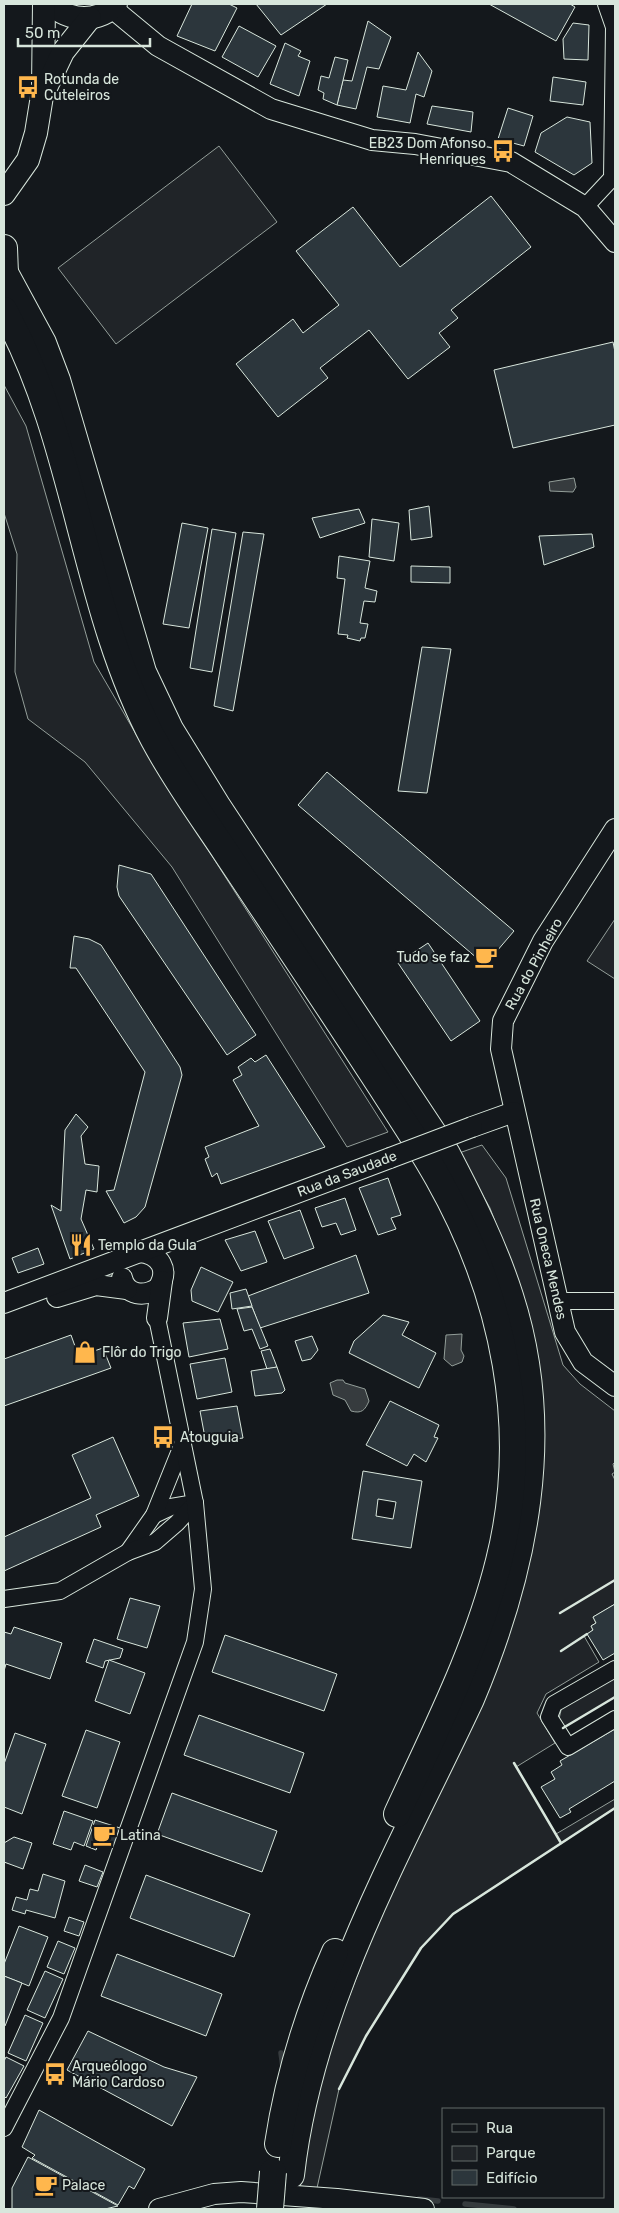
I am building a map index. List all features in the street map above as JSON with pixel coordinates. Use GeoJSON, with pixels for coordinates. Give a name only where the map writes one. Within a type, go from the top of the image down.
{"type":"FeatureCollection","features":[{"type":"Feature","properties":{"kind":"highway"},"geometry":{"type":"LineString","coordinates":[[4,248],[5,273],[43,343],[57,380],[134,645],[155,701],[204,785],[447,1154],[477,1213],[502,1271],[519,1328],[528,1378],[532,1437],[530,1496],[510,1592],[489,1655],[471,1699],[372,1911],[340,1987],[270,2209]]}},
{"type":"Feature","properties":{"kind":"highway"},"geometry":{"type":"LineString","coordinates":[[4,310],[24,351],[46,411],[115,650],[137,706],[171,770],[354,1046],[440,1181],[483,1272],[500,1331],[509,1377],[514,1433],[511,1493],[501,1551],[491,1589],[471,1652],[315,1999],[295,2063],[282,2174],[288,2209]]}},
{"type":"Feature","properties":{"kind":"main road"},"geometry":{"type":"LineString","coordinates":[[4,194],[28,160],[36,133],[42,96],[44,4]]}},
{"type":"Feature","properties":{"kind":"main road"},"geometry":{"type":"LineString","coordinates":[[52,4],[65,15],[90,18]]}},
{"type":"Feature","properties":{"kind":"main road"},"geometry":{"type":"LineString","coordinates":[[42,96],[63,52],[90,18],[114,6]]}},
{"type":"Feature","properties":{"kind":"street"},"geometry":{"type":"LineString","coordinates":[[585,207],[612,178],[614,27],[606,4]]}},
{"type":"Feature","properties":{"kind":"street"},"geometry":{"type":"LineString","coordinates":[[114,6],[158,46],[271,109],[372,140],[415,144],[510,162],[585,207],[615,242]]}},
{"type":"Feature","properties":{"kind":"street","name":"Rua do Pinheiro"},"geometry":{"type":"LineString","coordinates":[[514,1112],[501,1049],[503,1022],[543,942],[615,829]]}},
{"type":"Feature","properties":{"kind":"street","name":"Rua da Saudade"},"geometry":{"type":"LineString","coordinates":[[4,1303],[514,1112]]}},
{"type":"Feature","properties":{"kind":"street","name":"Rua Oneca Mendes"},"geometry":{"type":"LineString","coordinates":[[514,1112],[565,1332],[583,1362],[615,1386]]}},
{"type":"Feature","properties":{"kind":"street"},"geometry":{"type":"LineString","coordinates":[[4,1316],[96,1285],[151,1293],[163,1277],[181,1237]]}},
{"type":"Feature","properties":{"kind":"street"},"geometry":{"type":"LineString","coordinates":[[4,2128],[61,2018],[195,1642],[203,1588],[195,1503],[157,1318],[163,1277],[162,1264],[157,1257],[149,1253],[136,1253],[122,1267],[123,1282],[157,1318]]}},
{"type":"Feature","properties":{"kind":"street"},"geometry":{"type":"LineString","coordinates":[[558,1301],[615,1301]]}},
{"type":"Feature","properties":{"kind":"street"},"geometry":{"type":"LineString","coordinates":[[128,1552],[154,1515],[183,1442]]}},
{"type":"Feature","properties":{"kind":"street"},"geometry":{"type":"LineString","coordinates":[[154,1515],[171,1507],[195,1503]]}},
{"type":"Feature","properties":{"kind":"street"},"geometry":{"type":"LineString","coordinates":[[4,1598],[60,1591],[128,1552],[155,1542],[177,1523],[195,1503]]}},
{"type":"Feature","properties":{"kind":"street"},"geometry":{"type":"LineString","coordinates":[[615,1669],[554,1704],[549,1717],[568,1747],[615,1719]]}},
{"type":"Feature","properties":{"kind":"street"},"geometry":{"type":"LineString","coordinates":[[159,2209],[214,2194],[241,2192],[337,2199],[424,2209]]}},
{"type":"Feature","properties":{"kind":"green space"},"geometry":{"type":"Polygon","coordinates":[[[219,146],[277,222],[116,344],[58,268],[219,146]]]}},
{"type":"Feature","properties":{"kind":"green space"},"geometry":{"type":"Polygon","coordinates":[[[4,385],[26,426],[94,662],[154,765],[388,1132],[347,1147],[172,867],[85,762],[28,719],[15,672],[17,554],[4,513],[4,385]]]}},
{"type":"Feature","properties":{"kind":"green space"},"geometry":{"type":"Polygon","coordinates":[[[615,919],[615,979],[587,961],[615,919]]]}},
{"type":"Feature","properties":{"kind":"green space"},"geometry":{"type":"Polygon","coordinates":[[[482,1145],[506,1178],[563,1365],[580,1384],[615,1411],[615,1462],[613,1464],[615,1472],[612,1474],[615,1480],[615,1604],[593,1617],[596,1623],[591,1626],[593,1630],[584,1636],[599,1662],[546,1694],[537,1713],[555,1743],[516,1767],[556,1834],[615,1799],[615,1808],[453,1914],[421,1948],[366,2036],[339,2089],[317,2188],[300,2186],[306,2139],[320,2072],[381,1914],[540,1393],[525,1302],[490,1208],[459,1153],[482,1145]]]}},
{"type":"Feature","properties":{"kind":"green space"},"geometry":{"type":"Polygon","coordinates":[[[615,1675],[615,1697],[563,1728],[559,1719],[562,1706],[615,1675]]]}},
{"type":"Feature","properties":{"kind":"shaded area"},"geometry":{"type":"Polygon","coordinates":[[[574,478],[576,487],[573,492],[550,491],[549,482],[574,478]]]}},
{"type":"Feature","properties":{"kind":"shaded area"},"geometry":{"type":"Polygon","coordinates":[[[462,1334],[461,1350],[464,1356],[462,1362],[452,1366],[444,1359],[446,1335],[462,1334]]]}},
{"type":"Feature","properties":{"kind":"shaded area"},"geometry":{"type":"Polygon","coordinates":[[[343,1380],[345,1383],[365,1389],[369,1401],[364,1409],[360,1412],[351,1411],[345,1400],[333,1395],[330,1383],[343,1380]]]}},
{"type":"Feature","properties":{"kind":"building"},"geometry":{"type":"Polygon","coordinates":[[[192,4],[229,4],[237,8],[215,51],[177,36],[192,4]]]}},
{"type":"Feature","properties":{"kind":"building"},"geometry":{"type":"Polygon","coordinates":[[[256,4],[327,4],[281,35],[256,4]]]}},
{"type":"Feature","properties":{"kind":"building"},"geometry":{"type":"Polygon","coordinates":[[[489,4],[570,4],[575,7],[556,41],[489,4]]]}},
{"type":"Feature","properties":{"kind":"building"},"geometry":{"type":"Polygon","coordinates":[[[368,21],[391,37],[379,69],[367,67],[356,109],[337,105],[343,80],[352,81],[368,21]]]}},
{"type":"Feature","properties":{"kind":"building"},"geometry":{"type":"Polygon","coordinates":[[[573,23],[589,25],[588,60],[564,59],[563,39],[573,23]]]}},
{"type":"Feature","properties":{"kind":"building"},"geometry":{"type":"Polygon","coordinates":[[[239,26],[276,46],[258,77],[222,57],[239,26]]]}},
{"type":"Feature","properties":{"kind":"building"},"geometry":{"type":"Polygon","coordinates":[[[285,43],[301,51],[298,56],[310,61],[299,96],[270,84],[285,43]]]}},
{"type":"Feature","properties":{"kind":"building"},"geometry":{"type":"Polygon","coordinates":[[[418,52],[432,71],[424,97],[416,94],[410,123],[377,117],[383,86],[406,90],[418,52]]]}},
{"type":"Feature","properties":{"kind":"building"},"geometry":{"type":"Polygon","coordinates":[[[335,57],[348,60],[337,105],[323,99],[324,93],[318,90],[321,76],[329,78],[335,57]]]}},
{"type":"Feature","properties":{"kind":"building"},"geometry":{"type":"Polygon","coordinates":[[[553,77],[586,82],[583,105],[550,101],[553,77]]]}},
{"type":"Feature","properties":{"kind":"building"},"geometry":{"type":"Polygon","coordinates":[[[432,106],[473,112],[471,132],[427,124],[432,106]]]}},
{"type":"Feature","properties":{"kind":"building"},"geometry":{"type":"Polygon","coordinates":[[[508,108],[533,116],[524,146],[498,139],[508,108]]]}},
{"type":"Feature","properties":{"kind":"building"},"geometry":{"type":"Polygon","coordinates":[[[567,117],[590,122],[592,163],[574,175],[535,152],[541,133],[567,117]]]}},
{"type":"Feature","properties":{"kind":"building"},"geometry":{"type":"Polygon","coordinates":[[[491,196],[531,247],[451,310],[458,318],[439,333],[450,347],[408,379],[369,330],[320,368],[328,378],[278,417],[236,364],[293,319],[303,333],[339,305],[296,251],[353,207],[400,267],[491,196]]]}},
{"type":"Feature","properties":{"kind":"building"},"geometry":{"type":"Polygon","coordinates":[[[613,342],[615,352],[615,425],[513,448],[494,370],[613,342]]]}},
{"type":"Feature","properties":{"kind":"building"},"geometry":{"type":"Polygon","coordinates":[[[429,506],[432,537],[411,540],[409,510],[429,506]]]}},
{"type":"Feature","properties":{"kind":"building"},"geometry":{"type":"Polygon","coordinates":[[[359,509],[365,523],[320,538],[312,518],[359,509]]]}},
{"type":"Feature","properties":{"kind":"building"},"geometry":{"type":"Polygon","coordinates":[[[372,519],[399,523],[394,561],[369,557],[372,519]]]}},
{"type":"Feature","properties":{"kind":"building"},"geometry":{"type":"Polygon","coordinates":[[[182,523],[208,528],[189,628],[163,624],[182,523]]]}},
{"type":"Feature","properties":{"kind":"building"},"geometry":{"type":"Polygon","coordinates":[[[212,529],[236,533],[212,672],[190,668],[212,529]]]}},
{"type":"Feature","properties":{"kind":"building"},"geometry":{"type":"Polygon","coordinates":[[[243,532],[264,534],[233,711],[214,706],[243,532]]]}},
{"type":"Feature","properties":{"kind":"building"},"geometry":{"type":"Polygon","coordinates":[[[592,534],[594,547],[544,565],[539,536],[592,534]]]}},
{"type":"Feature","properties":{"kind":"building"},"geometry":{"type":"Polygon","coordinates":[[[339,556],[370,561],[365,588],[377,591],[375,602],[364,601],[360,623],[368,624],[365,638],[361,638],[360,641],[347,638],[348,635],[338,634],[345,579],[337,578],[339,556]]]}},
{"type":"Feature","properties":{"kind":"building"},"geometry":{"type":"Polygon","coordinates":[[[411,566],[450,567],[450,583],[411,582],[411,566]]]}},
{"type":"Feature","properties":{"kind":"building"},"geometry":{"type":"Polygon","coordinates":[[[422,647],[451,649],[427,793],[398,791],[422,647]]]}},
{"type":"Feature","properties":{"kind":"building"},"geometry":{"type":"Polygon","coordinates":[[[327,772],[514,931],[485,965],[298,805],[327,772]]]}},
{"type":"Feature","properties":{"kind":"building"},"geometry":{"type":"Polygon","coordinates":[[[119,865],[151,874],[256,1035],[227,1055],[119,896],[117,887],[119,865]]]}},
{"type":"Feature","properties":{"kind":"building"},"geometry":{"type":"Polygon","coordinates":[[[74,936],[89,939],[101,945],[180,1067],[182,1075],[145,1207],[136,1217],[124,1223],[106,1191],[114,1190],[145,1072],[76,968],[70,968],[74,936]]]}},
{"type":"Feature","properties":{"kind":"building"},"geometry":{"type":"Polygon","coordinates":[[[428,943],[480,1021],[451,1041],[398,963],[428,943]]]}},
{"type":"Feature","properties":{"kind":"building"},"geometry":{"type":"Polygon","coordinates":[[[266,1055],[325,1147],[221,1184],[217,1173],[212,1177],[205,1159],[209,1157],[205,1147],[259,1126],[233,1080],[242,1075],[238,1067],[251,1058],[255,1062],[266,1055]]]}},
{"type":"Feature","properties":{"kind":"building"},"geometry":{"type":"Polygon","coordinates":[[[76,1114],[88,1127],[81,1136],[85,1164],[99,1166],[97,1192],[86,1190],[81,1219],[94,1249],[70,1259],[51,1205],[61,1211],[65,1130],[76,1114]]]}},
{"type":"Feature","properties":{"kind":"building"},"geometry":{"type":"Polygon","coordinates":[[[388,1178],[401,1215],[391,1218],[396,1229],[378,1235],[359,1188],[388,1178]]]}},
{"type":"Feature","properties":{"kind":"building"},"geometry":{"type":"Polygon","coordinates":[[[345,1198],[356,1230],[341,1235],[336,1223],[322,1227],[315,1208],[345,1198]]]}},
{"type":"Feature","properties":{"kind":"building"},"geometry":{"type":"Polygon","coordinates":[[[300,1210],[314,1248],[284,1259],[268,1221],[300,1210]]]}},
{"type":"Feature","properties":{"kind":"building"},"geometry":{"type":"Polygon","coordinates":[[[255,1231],[267,1262],[241,1271],[225,1240],[255,1231]]]}},
{"type":"Feature","properties":{"kind":"building"},"geometry":{"type":"Polygon","coordinates":[[[38,1248],[44,1264],[18,1273],[12,1258],[38,1248]]]}},
{"type":"Feature","properties":{"kind":"building"},"geometry":{"type":"Polygon","coordinates":[[[356,1255],[369,1293],[260,1328],[248,1296],[356,1255]]]}},
{"type":"Feature","properties":{"kind":"building"},"geometry":{"type":"Polygon","coordinates":[[[201,1267],[233,1282],[218,1312],[192,1301],[191,1290],[201,1267]]]}},
{"type":"Feature","properties":{"kind":"building"},"geometry":{"type":"Polygon","coordinates":[[[246,1289],[252,1306],[232,1309],[230,1293],[246,1289]]]}},
{"type":"Feature","properties":{"kind":"building"},"geometry":{"type":"Polygon","coordinates":[[[252,1307],[268,1346],[260,1349],[252,1329],[244,1331],[237,1309],[252,1307]]]}},
{"type":"Feature","properties":{"kind":"building"},"geometry":{"type":"Polygon","coordinates":[[[383,1315],[409,1322],[402,1335],[436,1353],[419,1388],[349,1353],[354,1341],[383,1315]]]}},
{"type":"Feature","properties":{"kind":"building"},"geometry":{"type":"Polygon","coordinates":[[[220,1319],[228,1349],[189,1357],[183,1323],[220,1319]]]}},
{"type":"Feature","properties":{"kind":"building"},"geometry":{"type":"Polygon","coordinates":[[[71,1335],[76,1349],[88,1345],[91,1352],[103,1348],[111,1368],[4,1406],[4,1359],[71,1335]]]}},
{"type":"Feature","properties":{"kind":"building"},"geometry":{"type":"Polygon","coordinates":[[[312,1336],[318,1350],[311,1359],[302,1361],[295,1341],[312,1336]]]}},
{"type":"Feature","properties":{"kind":"building"},"geometry":{"type":"Polygon","coordinates":[[[270,1349],[277,1367],[267,1369],[261,1351],[270,1349]]]}},
{"type":"Feature","properties":{"kind":"building"},"geometry":{"type":"Polygon","coordinates":[[[225,1358],[232,1392],[197,1399],[190,1364],[225,1358]]]}},
{"type":"Feature","properties":{"kind":"building"},"geometry":{"type":"Polygon","coordinates":[[[277,1367],[285,1390],[282,1393],[255,1396],[251,1371],[277,1367]]]}},
{"type":"Feature","properties":{"kind":"building"},"geometry":{"type":"Polygon","coordinates":[[[390,1401],[439,1425],[434,1437],[438,1438],[426,1462],[414,1454],[407,1466],[366,1445],[390,1401]]]}},
{"type":"Feature","properties":{"kind":"building"},"geometry":{"type":"Polygon","coordinates":[[[237,1406],[243,1438],[206,1443],[200,1411],[237,1406]]]}},
{"type":"Feature","properties":{"kind":"building"},"geometry":{"type":"Polygon","coordinates":[[[113,1437],[139,1496],[96,1515],[101,1527],[4,1571],[4,1537],[91,1498],[72,1455],[113,1437]]]}},
{"type":"Feature","properties":{"kind":"building"},"geometry":{"type":"Polygon","coordinates":[[[363,1471],[422,1481],[411,1548],[352,1539],[363,1471]],[[378,1499],[376,1516],[393,1519],[396,1502],[378,1499]]]}},
{"type":"Feature","properties":{"kind":"building"},"geometry":{"type":"Polygon","coordinates":[[[130,1598],[160,1606],[147,1648],[117,1639],[130,1598]]]}},
{"type":"Feature","properties":{"kind":"building"},"geometry":{"type":"Polygon","coordinates":[[[615,1604],[615,1653],[603,1660],[587,1634],[593,1630],[591,1626],[596,1623],[593,1617],[615,1604]]]}},
{"type":"Feature","properties":{"kind":"building"},"geometry":{"type":"Polygon","coordinates":[[[14,1627],[62,1643],[50,1679],[6,1664],[4,1671],[4,1632],[11,1634],[14,1627]]]}},
{"type":"Feature","properties":{"kind":"building"},"geometry":{"type":"Polygon","coordinates":[[[225,1635],[337,1674],[324,1711],[212,1672],[225,1635]]]}},
{"type":"Feature","properties":{"kind":"building"},"geometry":{"type":"Polygon","coordinates":[[[94,1639],[123,1649],[120,1658],[105,1661],[103,1668],[86,1662],[94,1639]]]}},
{"type":"Feature","properties":{"kind":"building"},"geometry":{"type":"Polygon","coordinates":[[[109,1660],[145,1673],[130,1714],[95,1701],[109,1660]]]}},
{"type":"Feature","properties":{"kind":"building"},"geometry":{"type":"Polygon","coordinates":[[[199,1715],[304,1753],[290,1793],[184,1755],[199,1715]]]}},
{"type":"Feature","properties":{"kind":"building"},"geometry":{"type":"Polygon","coordinates":[[[615,1729],[615,1781],[569,1809],[571,1812],[560,1818],[541,1787],[555,1779],[551,1772],[562,1765],[560,1761],[615,1729]]]}},
{"type":"Feature","properties":{"kind":"building"},"geometry":{"type":"Polygon","coordinates":[[[86,1730],[120,1742],[97,1808],[62,1796],[86,1730]]]}},
{"type":"Feature","properties":{"kind":"building"},"geometry":{"type":"Polygon","coordinates":[[[15,1733],[46,1744],[22,1814],[4,1807],[4,1764],[15,1733]]]}},
{"type":"Feature","properties":{"kind":"building"},"geometry":{"type":"Polygon","coordinates":[[[172,1793],[277,1831],[262,1872],[157,1834],[172,1793]]]}},
{"type":"Feature","properties":{"kind":"building"},"geometry":{"type":"Polygon","coordinates":[[[64,1811],[93,1821],[84,1846],[74,1842],[71,1850],[53,1844],[64,1811]]]}},
{"type":"Feature","properties":{"kind":"building","name":"Latina"},"geometry":{"type":"Polygon","coordinates":[[[95,1820],[120,1828],[114,1847],[99,1842],[96,1850],[86,1846],[95,1820]]]}},
{"type":"Feature","properties":{"kind":"building"},"geometry":{"type":"Polygon","coordinates":[[[14,1837],[32,1843],[23,1869],[4,1862],[4,1843],[14,1837]]]}},
{"type":"Feature","properties":{"kind":"building"},"geometry":{"type":"Polygon","coordinates":[[[85,1865],[103,1872],[97,1887],[79,1881],[85,1865]]]}},
{"type":"Feature","properties":{"kind":"building"},"geometry":{"type":"Polygon","coordinates":[[[43,1874],[65,1881],[55,1918],[26,1910],[25,1914],[12,1910],[16,1897],[27,1900],[30,1889],[38,1891],[43,1874]]]}},
{"type":"Feature","properties":{"kind":"building"},"geometry":{"type":"Polygon","coordinates":[[[146,1875],[250,1914],[234,1957],[130,1918],[146,1875]]]}},
{"type":"Feature","properties":{"kind":"building"},"geometry":{"type":"Polygon","coordinates":[[[69,1917],[84,1922],[79,1936],[64,1931],[69,1917]]]}},
{"type":"Feature","properties":{"kind":"building"},"geometry":{"type":"Polygon","coordinates":[[[19,1926],[48,1937],[29,1986],[4,1976],[4,1964],[19,1926]]]}},
{"type":"Feature","properties":{"kind":"building"},"geometry":{"type":"Polygon","coordinates":[[[58,1941],[75,1948],[64,1974],[47,1967],[58,1941]]]}},
{"type":"Feature","properties":{"kind":"building"},"geometry":{"type":"Polygon","coordinates":[[[117,1954],[222,1994],[206,2036],[101,1996],[117,1954]]]}},
{"type":"Feature","properties":{"kind":"building"},"geometry":{"type":"Polygon","coordinates":[[[45,1971],[63,1979],[45,2018],[27,2010],[45,1971]]]}},
{"type":"Feature","properties":{"kind":"building"},"geometry":{"type":"Polygon","coordinates":[[[4,1976],[22,1983],[5,2026],[4,2025],[4,1976]]]}},
{"type":"Feature","properties":{"kind":"building"},"geometry":{"type":"Polygon","coordinates":[[[25,2015],[43,2023],[26,2061],[8,2053],[25,2015]]]}},
{"type":"Feature","properties":{"kind":"building"},"geometry":{"type":"Polygon","coordinates":[[[88,2031],[164,2067],[197,2077],[172,2126],[67,2070],[88,2031]]]}},
{"type":"Feature","properties":{"kind":"building"},"geometry":{"type":"Polygon","coordinates":[[[6,2057],[24,2066],[6,2098],[4,2096],[4,2061],[6,2057]]]}},
{"type":"Feature","properties":{"kind":"building"},"geometry":{"type":"Polygon","coordinates":[[[39,2110],[145,2169],[134,2189],[129,2186],[118,2205],[32,2158],[35,2155],[22,2147],[39,2110]]]}},
{"type":"Feature","properties":{"kind":"building","name":"Palace"},"geometry":{"type":"Polygon","coordinates":[[[28,2157],[118,2206],[105,2209],[12,2209],[12,2188],[28,2157]]]}},
{"type":"Feature","properties":{"kind":"waterway"},"geometry":{"type":"LineString","coordinates":[[281,2053],[283,2068]]}},
{"type":"Feature","properties":{"kind":"waterway"},"geometry":{"type":"LineString","coordinates":[[419,2199],[438,2201]]}},
{"type":"Feature","properties":{"kind":"waterway"},"geometry":{"type":"LineString","coordinates":[[465,2204],[514,2209]]}},
{"type":"Feature","properties":{"kind":"wall"},"geometry":{"type":"LineString","coordinates":[[560,1613],[615,1580]]}},
{"type":"Feature","properties":{"kind":"wall"},"geometry":{"type":"LineString","coordinates":[[561,1651],[587,1634]]}},
{"type":"Feature","properties":{"kind":"wall"},"geometry":{"type":"LineString","coordinates":[[563,1728],[615,1697]]}},
{"type":"Feature","properties":{"kind":"wall"},"geometry":{"type":"LineString","coordinates":[[514,1763],[561,1843]]}},
{"type":"Feature","properties":{"kind":"wall"},"geometry":{"type":"LineString","coordinates":[[339,2089],[366,2036],[421,1948],[453,1914],[615,1808]]}},
{"type":"Feature","properties":{"kind":"place","name":"Rotunda de Cuteleiros"},"geometry":{"type":"Point","coordinates":[28,87]}},
{"type":"Feature","properties":{"kind":"place","name":"EB23 Dom Afonso Henriques"},"geometry":{"type":"Point","coordinates":[503,151]}},
{"type":"Feature","properties":{"kind":"place","name":"Tudo se faz"},"geometry":{"type":"Point","coordinates":[486,957]}},
{"type":"Feature","properties":{"kind":"place","name":"Templo da Gula"},"geometry":{"type":"Point","coordinates":[81,1245]}},
{"type":"Feature","properties":{"kind":"place","name":"Flôr do Trigo"},"geometry":{"type":"Point","coordinates":[85,1352]}},
{"type":"Feature","properties":{"kind":"place","name":"Atouguia"},"geometry":{"type":"Point","coordinates":[163,1437]}},
{"type":"Feature","properties":{"kind":"place","name":"Latina"},"geometry":{"type":"Point","coordinates":[104,1835]}},
{"type":"Feature","properties":{"kind":"place","name":"Arqueólogo Mário Cardoso"},"geometry":{"type":"Point","coordinates":[55,2074]}},
{"type":"Feature","properties":{"kind":"place","name":"Palace"},"geometry":{"type":"Point","coordinates":[46,2185]}}]}
